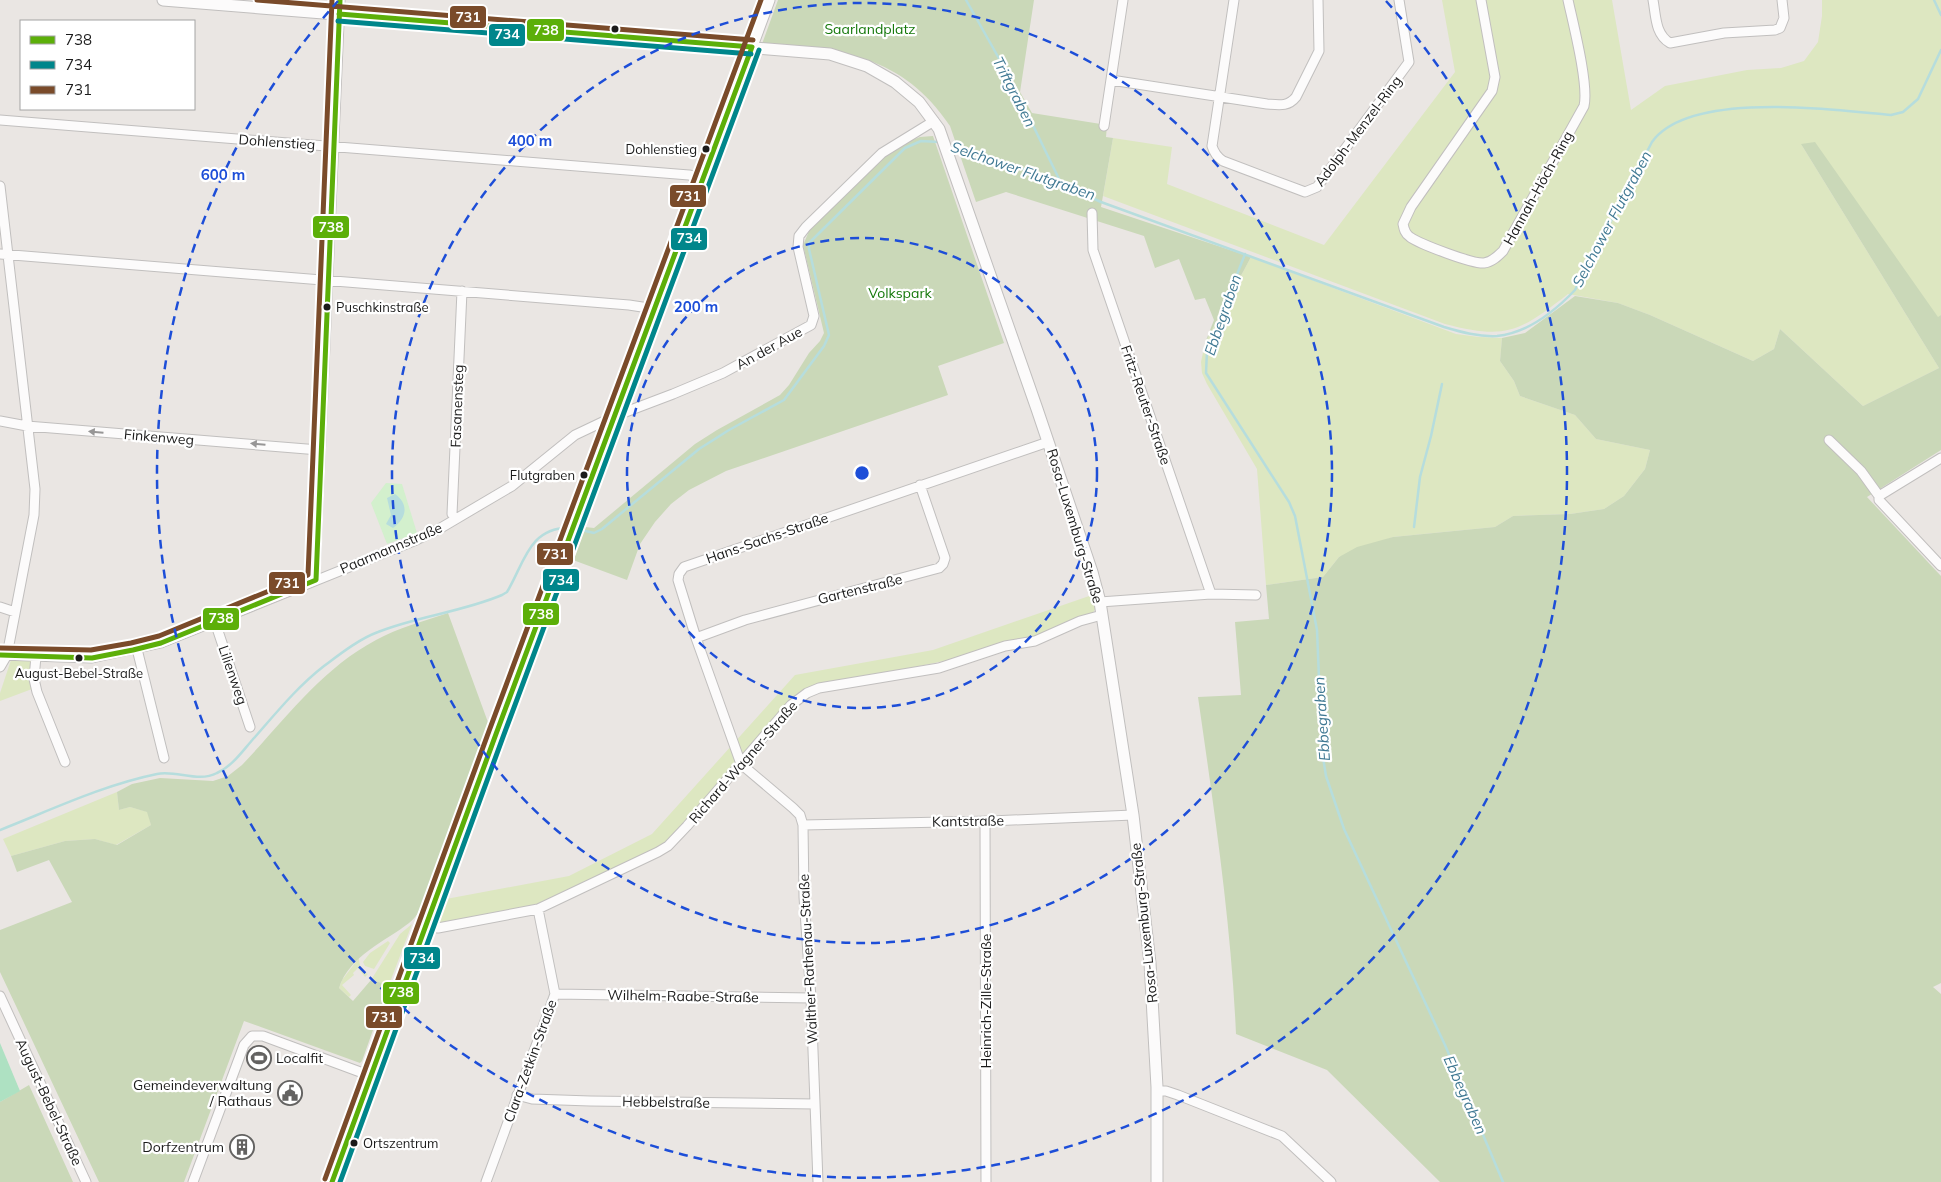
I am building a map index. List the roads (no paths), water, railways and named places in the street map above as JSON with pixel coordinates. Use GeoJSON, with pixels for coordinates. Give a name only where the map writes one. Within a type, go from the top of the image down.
{"type":"FeatureCollection","features":[{"type":"Feature","properties":{"kind":"street","name":"Rosa-Luxemburg-Straße"},"geometry":{"type":"LineString","coordinates":[[163,0],[752,46],[830,54],[861,63],[879,72],[902,86],[919,102],[934,121],[948,154],[1090,564],[1100,602],[1132,815],[1150,963],[1157,1091],[1157,1182]]}},
{"type":"Feature","properties":{"kind":"street"},"geometry":{"type":"LineString","coordinates":[[316,580],[319,450],[340,0]]}},
{"type":"Feature","properties":{"kind":"street"},"geometry":{"type":"LineString","coordinates":[[332,1182],[493,741],[577,520],[769,0]]}},
{"type":"Feature","properties":{"kind":"street"},"geometry":{"type":"LineString","coordinates":[[1104,126],[1122,0]]}},
{"type":"Feature","properties":{"kind":"street","name":"Adolph-Menzel-Ring"},"geometry":{"type":"LineString","coordinates":[[1234,0],[1212,146],[1217,157],[1223,162],[1305,192],[1317,187],[1408,62],[1409,56],[1399,0]]}},
{"type":"Feature","properties":{"kind":"street"},"geometry":{"type":"LineString","coordinates":[[1111,80],[1282,106],[1292,102],[1319,51],[1318,0]]}},
{"type":"Feature","properties":{"kind":"street","name":"Hannah-Höch-Ring"},"geometry":{"type":"LineString","coordinates":[[1481,0],[1495,77],[1492,91],[1411,207],[1403,224],[1406,233],[1416,240],[1474,262],[1484,263],[1492,260],[1503,251],[1584,106],[1584,82],[1568,0]]}},
{"type":"Feature","properties":{"kind":"street"},"geometry":{"type":"LineString","coordinates":[[1653,0],[1659,30],[1663,38],[1670,43],[1724,33],[1775,30],[1780,28],[1784,18],[1782,0]]}},
{"type":"Feature","properties":{"kind":"street","name":"Dohlenstieg"},"geometry":{"type":"LineString","coordinates":[[0,120],[690,174],[703,178]]}},
{"type":"Feature","properties":{"kind":"street","name":"An der Aue"},"geometry":{"type":"LineString","coordinates":[[615,416],[723,373],[811,325],[814,316],[798,247],[799,236],[806,226],[882,154],[934,121]]}},
{"type":"Feature","properties":{"kind":"street"},"geometry":{"type":"LineString","coordinates":[[0,186],[4,255],[35,489],[34,515],[15,612],[0,667]]}},
{"type":"Feature","properties":{"kind":"street","name":"Fritz-Reuter-Straße"},"geometry":{"type":"LineString","coordinates":[[1092,213],[1093,250],[1211,594]]}},
{"type":"Feature","properties":{"kind":"street"},"geometry":{"type":"LineString","coordinates":[[4,255],[641,306],[655,310]]}},
{"type":"Feature","properties":{"kind":"street","name":"Fasanensteg"},"geometry":{"type":"LineString","coordinates":[[456,519],[452,514],[462,291]]}},
{"type":"Feature","properties":{"kind":"street","name":"Paarmannstraße"},"geometry":{"type":"LineString","coordinates":[[4,655],[92,658],[161,643],[427,536],[512,486],[575,435],[615,416]]}},
{"type":"Feature","properties":{"kind":"street","name":"Finkenweg"},"geometry":{"type":"LineString","coordinates":[[0,421],[27,426],[319,450]]}},
{"type":"Feature","properties":{"kind":"street"},"geometry":{"type":"LineString","coordinates":[[1829,440],[1861,471],[1879,496],[1879,500],[1941,566]]}},
{"type":"Feature","properties":{"kind":"street","name":"Hans-Sachs-Straße"},"geometry":{"type":"LineString","coordinates":[[741,764],[696,638],[678,580],[679,574],[684,567],[1048,442]]}},
{"type":"Feature","properties":{"kind":"street"},"geometry":{"type":"LineString","coordinates":[[1879,496],[1941,458]]}},
{"type":"Feature","properties":{"kind":"street","name":"Gartenstraße"},"geometry":{"type":"LineString","coordinates":[[696,638],[745,620],[939,568],[944,564],[945,558],[920,485]]}},
{"type":"Feature","properties":{"kind":"street"},"geometry":{"type":"LineString","coordinates":[[1100,602],[1211,594],[1256,595]]}},
{"type":"Feature","properties":{"kind":"street"},"geometry":{"type":"LineString","coordinates":[[0,607],[15,612]]}},
{"type":"Feature","properties":{"kind":"street","name":"Richard-Wagner-Straße"},"geometry":{"type":"LineString","coordinates":[[426,926],[438,928],[538,909],[647,858],[668,846],[791,705],[810,691],[939,668],[1005,646],[1035,641],[1080,621],[1102,615]]}},
{"type":"Feature","properties":{"kind":"street","name":"Lilienweg"},"geometry":{"type":"LineString","coordinates":[[214,622],[250,727]]}},
{"type":"Feature","properties":{"kind":"street"},"geometry":{"type":"LineString","coordinates":[[137,649],[164,758]]}},
{"type":"Feature","properties":{"kind":"street"},"geometry":{"type":"LineString","coordinates":[[36,656],[34,679],[37,692],[65,762]]}},
{"type":"Feature","properties":{"kind":"street"},"geometry":{"type":"LineString","coordinates":[[741,764],[793,808],[800,815],[803,825]]}},
{"type":"Feature","properties":{"kind":"street","name":"Kantstraße"},"geometry":{"type":"LineString","coordinates":[[803,825],[985,821],[1132,815]]}},
{"type":"Feature","properties":{"kind":"street","name":"Heinrich-Zille-Straße"},"geometry":{"type":"LineString","coordinates":[[985,821],[986,1182]]}},
{"type":"Feature","properties":{"kind":"street","name":"Walther-Rathenau-Straße"},"geometry":{"type":"LineString","coordinates":[[803,825],[804,897],[811,998],[818,1182]]}},
{"type":"Feature","properties":{"kind":"street","name":"Clara-Zetkin-Straße"},"geometry":{"type":"LineString","coordinates":[[486,1182],[555,994],[538,909]]}},
{"type":"Feature","properties":{"kind":"street","name":"Wilhelm-Raabe-Straße"},"geometry":{"type":"LineString","coordinates":[[555,994],[811,998]]}},
{"type":"Feature","properties":{"kind":"street","name":"August-Bebel-Straße"},"geometry":{"type":"LineString","coordinates":[[0,996],[86,1182]]}},
{"type":"Feature","properties":{"kind":"street"},"geometry":{"type":"LineString","coordinates":[[193,1182],[244,1044],[252,1036],[263,1036],[372,1076]]}},
{"type":"Feature","properties":{"kind":"street"},"geometry":{"type":"LineString","coordinates":[[1157,1091],[1166,1091],[1178,1095],[1282,1136],[1331,1182]]}},
{"type":"Feature","properties":{"kind":"street","name":"Hebbelstraße"},"geometry":{"type":"LineString","coordinates":[[517,1095],[532,1099],[590,1101],[815,1104]]}},
{"type":"Feature","properties":{"kind":"water"},"geometry":{"type":"Polygon","coordinates":[[[395,494],[403,502],[404,511],[401,520],[393,528],[386,524],[391,515],[387,498],[395,494]]]}},
{"type":"Feature","properties":{"kind":"waterway","name":"Triftgraben"},"geometry":{"type":"LineString","coordinates":[[966,0],[1010,78],[1061,183]]}},
{"type":"Feature","properties":{"kind":"waterway","name":"Selchower Flutgraben"},"geometry":{"type":"LineString","coordinates":[[1934,0],[1941,15]]}},
{"type":"Feature","properties":{"kind":"waterway","name":"Selchower Flutgraben"},"geometry":{"type":"LineString","coordinates":[[949,145],[1026,170],[1101,202],[1444,327],[1477,335],[1497,336],[1530,326],[1559,306],[1575,290],[1652,142],[1671,126],[1697,115],[1729,109],[1764,107],[1800,108],[1891,115],[1903,112],[1918,99],[1941,50]]}},
{"type":"Feature","properties":{"kind":"waterway","name":"Selchower Flutgraben"},"geometry":{"type":"LineString","coordinates":[[577,529],[594,533],[602,529],[699,449],[784,400],[824,346],[829,335],[809,243],[905,148],[921,141],[939,142]]}},
{"type":"Feature","properties":{"kind":"waterway","name":"Ebbegraben"},"geometry":{"type":"LineString","coordinates":[[1245,254],[1207,351],[1206,373],[1289,502],[1295,516],[1317,630],[1322,751],[1326,776],[1344,829],[1445,1045],[1503,1182]]}},
{"type":"Feature","properties":{"kind":"waterway"},"geometry":{"type":"LineString","coordinates":[[1414,527],[1420,477],[1442,384]]}},
{"type":"Feature","properties":{"kind":"waterway","name":"Selchower Flutgraben"},"geometry":{"type":"LineString","coordinates":[[0,830],[77,799],[137,779],[165,773],[202,777],[210,776],[223,770],[238,757],[305,682],[343,652],[371,635],[393,627],[471,606],[502,595],[507,592],[529,549],[536,540],[556,529],[569,528]]}},
{"type":"Feature","properties":{"kind":"place","name":"Dohlenstieg"},"geometry":{"type":"Point","coordinates":[706,149]}},
{"type":"Feature","properties":{"kind":"place","name":"Puschkinstraße"},"geometry":{"type":"Point","coordinates":[327,307]}},
{"type":"Feature","properties":{"kind":"place","name":"Flutgraben"},"geometry":{"type":"Point","coordinates":[584,475]}},
{"type":"Feature","properties":{"kind":"place","name":"August-Bebel-Straße"},"geometry":{"type":"Point","coordinates":[79,658]}},
{"type":"Feature","properties":{"kind":"place","name":"Localfit"},"geometry":{"type":"Point","coordinates":[259,1058]}},
{"type":"Feature","properties":{"kind":"place","name":"Gemeindeverwaltung / Rathaus"},"geometry":{"type":"Point","coordinates":[290,1093]}},
{"type":"Feature","properties":{"kind":"place","name":"Ortszentrum"},"geometry":{"type":"Point","coordinates":[354,1143]}},
{"type":"Feature","properties":{"kind":"place","name":"Dorfzentrum"},"geometry":{"type":"Point","coordinates":[242,1147]}},
{"type":"Feature","properties":{"kind":"park label","name":"Saarlandplatz"},"geometry":{"type":"Point","coordinates":[870,29]}},
{"type":"Feature","properties":{"kind":"park label","name":"Volkspark"},"geometry":{"type":"Point","coordinates":[900,293]}}]}
